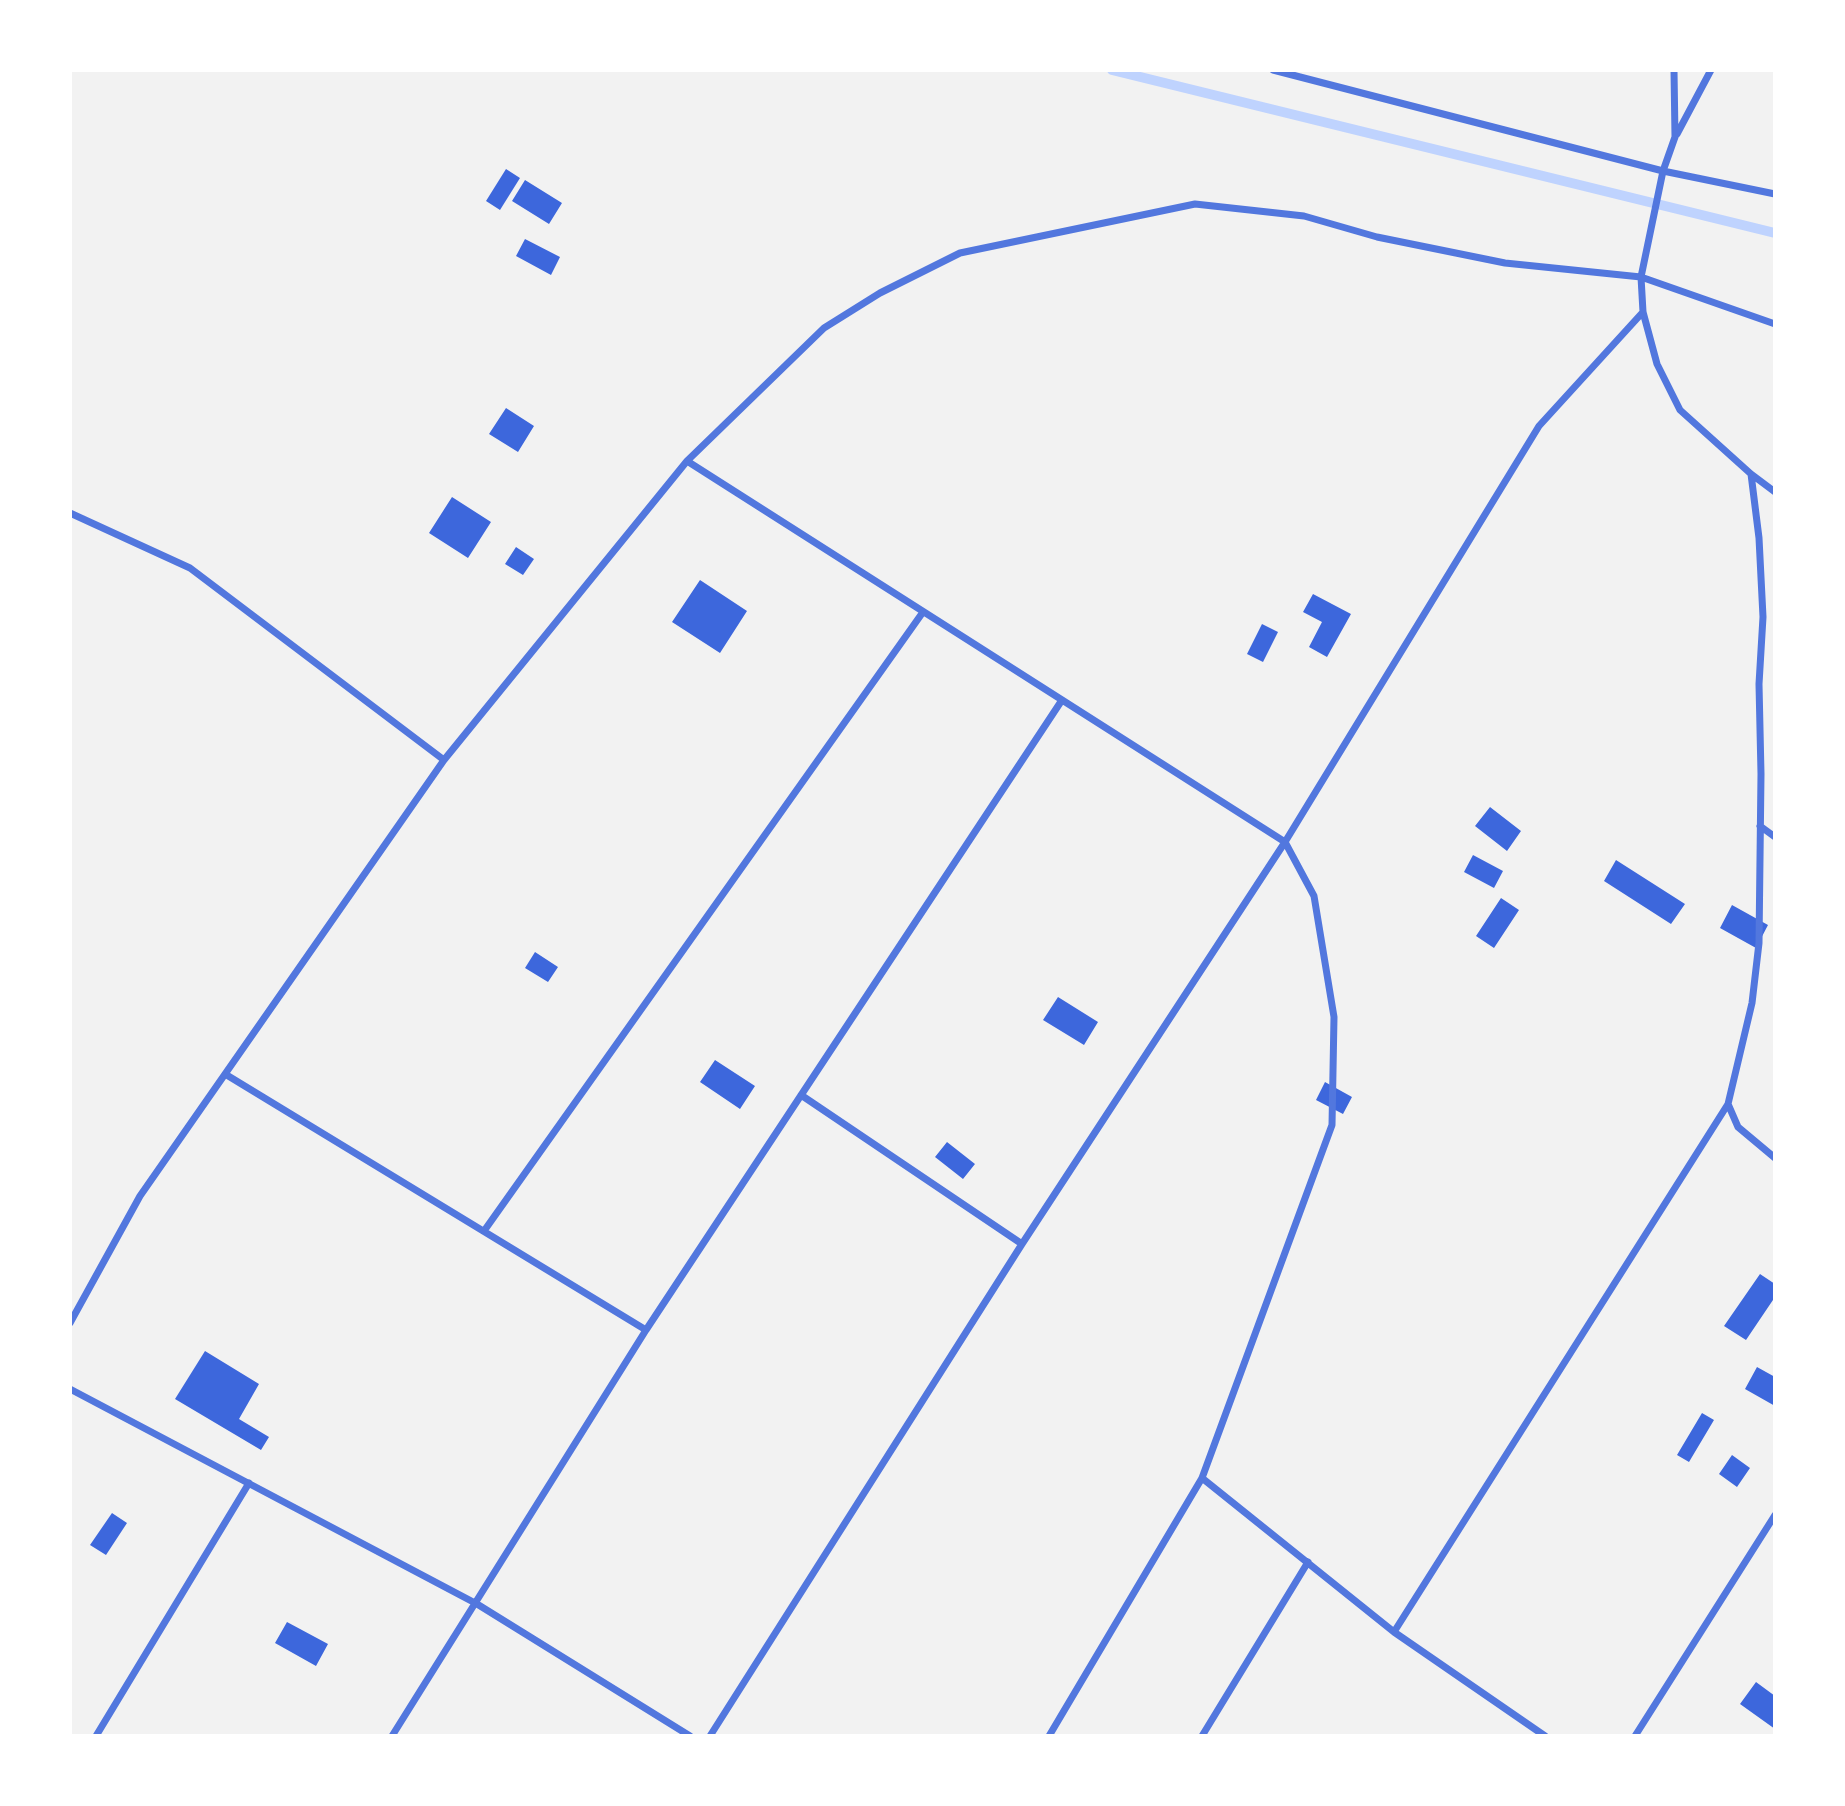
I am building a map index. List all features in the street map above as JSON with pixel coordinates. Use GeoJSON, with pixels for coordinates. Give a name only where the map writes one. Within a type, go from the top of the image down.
{"type":"FeatureCollection","features":[{"type":"Feature","properties":{"kind":"street"},"geometry":{"type":"LineString","coordinates":[[1273,70],[1663,172],[1775,194]]}},
{"type":"Feature","properties":{"kind":"street"},"geometry":{"type":"LineString","coordinates":[[1674,70],[1675,137]]}},
{"type":"Feature","properties":{"kind":"street"},"geometry":{"type":"LineString","coordinates":[[1711,70],[1675,137],[1663,172],[1641,277],[1643,312],[1657,364],[1680,410],[1775,492]]}},
{"type":"Feature","properties":{"kind":"street"},"geometry":{"type":"LineString","coordinates":[[70,1323],[141,1196],[444,760],[687,461],[824,328],[880,293],[960,253],[1195,204],[1304,216],[1377,237],[1505,262],[1641,277],[1775,324]]}},
{"type":"Feature","properties":{"kind":"street"},"geometry":{"type":"LineString","coordinates":[[710,1736],[1022,1244],[1285,842],[1539,426],[1643,312]]}},
{"type":"Feature","properties":{"kind":"street"},"geometry":{"type":"LineString","coordinates":[[687,461],[1285,842],[1314,896],[1334,1017],[1332,1125],[1202,1478],[1049,1736]]}},
{"type":"Feature","properties":{"kind":"street"},"geometry":{"type":"LineString","coordinates":[[1394,1632],[1728,1104],[1752,1003],[1759,943],[1759,684],[1763,617],[1759,538],[1751,474]]}},
{"type":"Feature","properties":{"kind":"street"},"geometry":{"type":"LineString","coordinates":[[70,513],[190,568],[444,760]]}},
{"type":"Feature","properties":{"kind":"street"},"geometry":{"type":"LineString","coordinates":[[484,1231],[923,612]]}},
{"type":"Feature","properties":{"kind":"street"},"geometry":{"type":"LineString","coordinates":[[393,1736],[646,1330],[1062,700]]}},
{"type":"Feature","properties":{"kind":"street"},"geometry":{"type":"LineString","coordinates":[[1760,826],[1775,837]]}},
{"type":"Feature","properties":{"kind":"street"},"geometry":{"type":"LineString","coordinates":[[225,1074],[646,1330]]}},
{"type":"Feature","properties":{"kind":"street"},"geometry":{"type":"LineString","coordinates":[[801,1096],[1022,1244]]}},
{"type":"Feature","properties":{"kind":"street"},"geometry":{"type":"LineString","coordinates":[[1728,1104],[1738,1127],[1775,1158]]}},
{"type":"Feature","properties":{"kind":"street"},"geometry":{"type":"LineString","coordinates":[[70,1389],[477,1604],[690,1736]]}},
{"type":"Feature","properties":{"kind":"street"},"geometry":{"type":"LineString","coordinates":[[1202,1478],[1394,1632],[1545,1736]]}},
{"type":"Feature","properties":{"kind":"street"},"geometry":{"type":"LineString","coordinates":[[96,1736],[249,1483]]}},
{"type":"Feature","properties":{"kind":"street"},"geometry":{"type":"LineString","coordinates":[[1634,1736],[1774,1518]]}},
{"type":"Feature","properties":{"kind":"street"},"geometry":{"type":"LineString","coordinates":[[1202,1736],[1308,1562]]}},
{"type":"Feature","properties":{"kind":"building"},"geometry":{"type":"Polygon","coordinates":[[[506,169],[520,178],[500,210],[486,201],[506,169]]]}},
{"type":"Feature","properties":{"kind":"building"},"geometry":{"type":"Polygon","coordinates":[[[525,180],[562,203],[549,224],[512,201],[525,180]]]}},
{"type":"Feature","properties":{"kind":"building"},"geometry":{"type":"Polygon","coordinates":[[[525,239],[560,257],[551,275],[516,256],[525,239]]]}},
{"type":"Feature","properties":{"kind":"building"},"geometry":{"type":"Polygon","coordinates":[[[506,408],[534,426],[518,452],[489,434],[506,408]]]}},
{"type":"Feature","properties":{"kind":"building"},"geometry":{"type":"Polygon","coordinates":[[[452,497],[491,522],[468,558],[429,533],[452,497]]]}},
{"type":"Feature","properties":{"kind":"building"},"geometry":{"type":"Polygon","coordinates":[[[516,547],[534,559],[523,575],[505,564],[516,547]]]}},
{"type":"Feature","properties":{"kind":"building"},"geometry":{"type":"Polygon","coordinates":[[[700,580],[747,611],[720,653],[672,622],[700,580]]]}},
{"type":"Feature","properties":{"kind":"building"},"geometry":{"type":"Polygon","coordinates":[[[1313,594],[1351,614],[1327,657],[1309,647],[1322,622],[1303,612],[1313,594]]]}},
{"type":"Feature","properties":{"kind":"building"},"geometry":{"type":"Polygon","coordinates":[[[1262,624],[1278,632],[1263,662],[1247,654],[1262,624]]]}},
{"type":"Feature","properties":{"kind":"building"},"geometry":{"type":"Polygon","coordinates":[[[1490,807],[1521,831],[1507,851],[1475,826],[1490,807]]]}},
{"type":"Feature","properties":{"kind":"building"},"geometry":{"type":"Polygon","coordinates":[[[1473,855],[1503,871],[1494,888],[1464,872],[1473,855]]]}},
{"type":"Feature","properties":{"kind":"building"},"geometry":{"type":"Polygon","coordinates":[[[1616,860],[1685,904],[1671,924],[1604,881],[1616,860]]]}},
{"type":"Feature","properties":{"kind":"building"},"geometry":{"type":"Polygon","coordinates":[[[1501,898],[1519,910],[1494,948],[1476,936],[1501,898]]]}},
{"type":"Feature","properties":{"kind":"building"},"geometry":{"type":"Polygon","coordinates":[[[1732,905],[1768,925],[1756,948],[1720,928],[1732,905]]]}},
{"type":"Feature","properties":{"kind":"building"},"geometry":{"type":"Polygon","coordinates":[[[535,952],[558,967],[548,982],[525,968],[535,952]]]}},
{"type":"Feature","properties":{"kind":"building"},"geometry":{"type":"Polygon","coordinates":[[[1058,997],[1098,1022],[1084,1045],[1043,1020],[1058,997]]]}},
{"type":"Feature","properties":{"kind":"building"},"geometry":{"type":"Polygon","coordinates":[[[715,1060],[755,1086],[740,1109],[700,1082],[715,1060]]]}},
{"type":"Feature","properties":{"kind":"building"},"geometry":{"type":"Polygon","coordinates":[[[1325,1082],[1352,1097],[1343,1114],[1316,1100],[1325,1082]]]}},
{"type":"Feature","properties":{"kind":"building"},"geometry":{"type":"Polygon","coordinates":[[[947,1142],[975,1164],[963,1179],[935,1157],[947,1142]]]}},
{"type":"Feature","properties":{"kind":"building"},"geometry":{"type":"Polygon","coordinates":[[[1760,1274],[1775,1284],[1775,1297],[1746,1340],[1724,1326],[1760,1274]]]}},
{"type":"Feature","properties":{"kind":"building"},"geometry":{"type":"Polygon","coordinates":[[[205,1351],[259,1384],[239,1419],[269,1437],[261,1450],[175,1399],[205,1351]]]}},
{"type":"Feature","properties":{"kind":"building"},"geometry":{"type":"Polygon","coordinates":[[[1757,1367],[1775,1377],[1775,1406],[1745,1389],[1757,1367]]]}},
{"type":"Feature","properties":{"kind":"building"},"geometry":{"type":"Polygon","coordinates":[[[1702,1413],[1714,1420],[1689,1462],[1677,1455],[1702,1413]]]}},
{"type":"Feature","properties":{"kind":"building"},"geometry":{"type":"Polygon","coordinates":[[[1732,1455],[1750,1468],[1737,1487],[1719,1474],[1732,1455]]]}},
{"type":"Feature","properties":{"kind":"building"},"geometry":{"type":"Polygon","coordinates":[[[112,1513],[127,1523],[106,1555],[90,1545],[112,1513]]]}},
{"type":"Feature","properties":{"kind":"building"},"geometry":{"type":"Polygon","coordinates":[[[287,1622],[328,1644],[316,1666],[275,1643],[287,1622]]]}},
{"type":"Feature","properties":{"kind":"building"},"geometry":{"type":"Polygon","coordinates":[[[1756,1682],[1775,1696],[1775,1729],[1740,1704],[1756,1682]]]}},
{"type":"Feature","properties":{"kind":"waterway"},"geometry":{"type":"LineString","coordinates":[[1112,70],[1775,233]]}}]}
